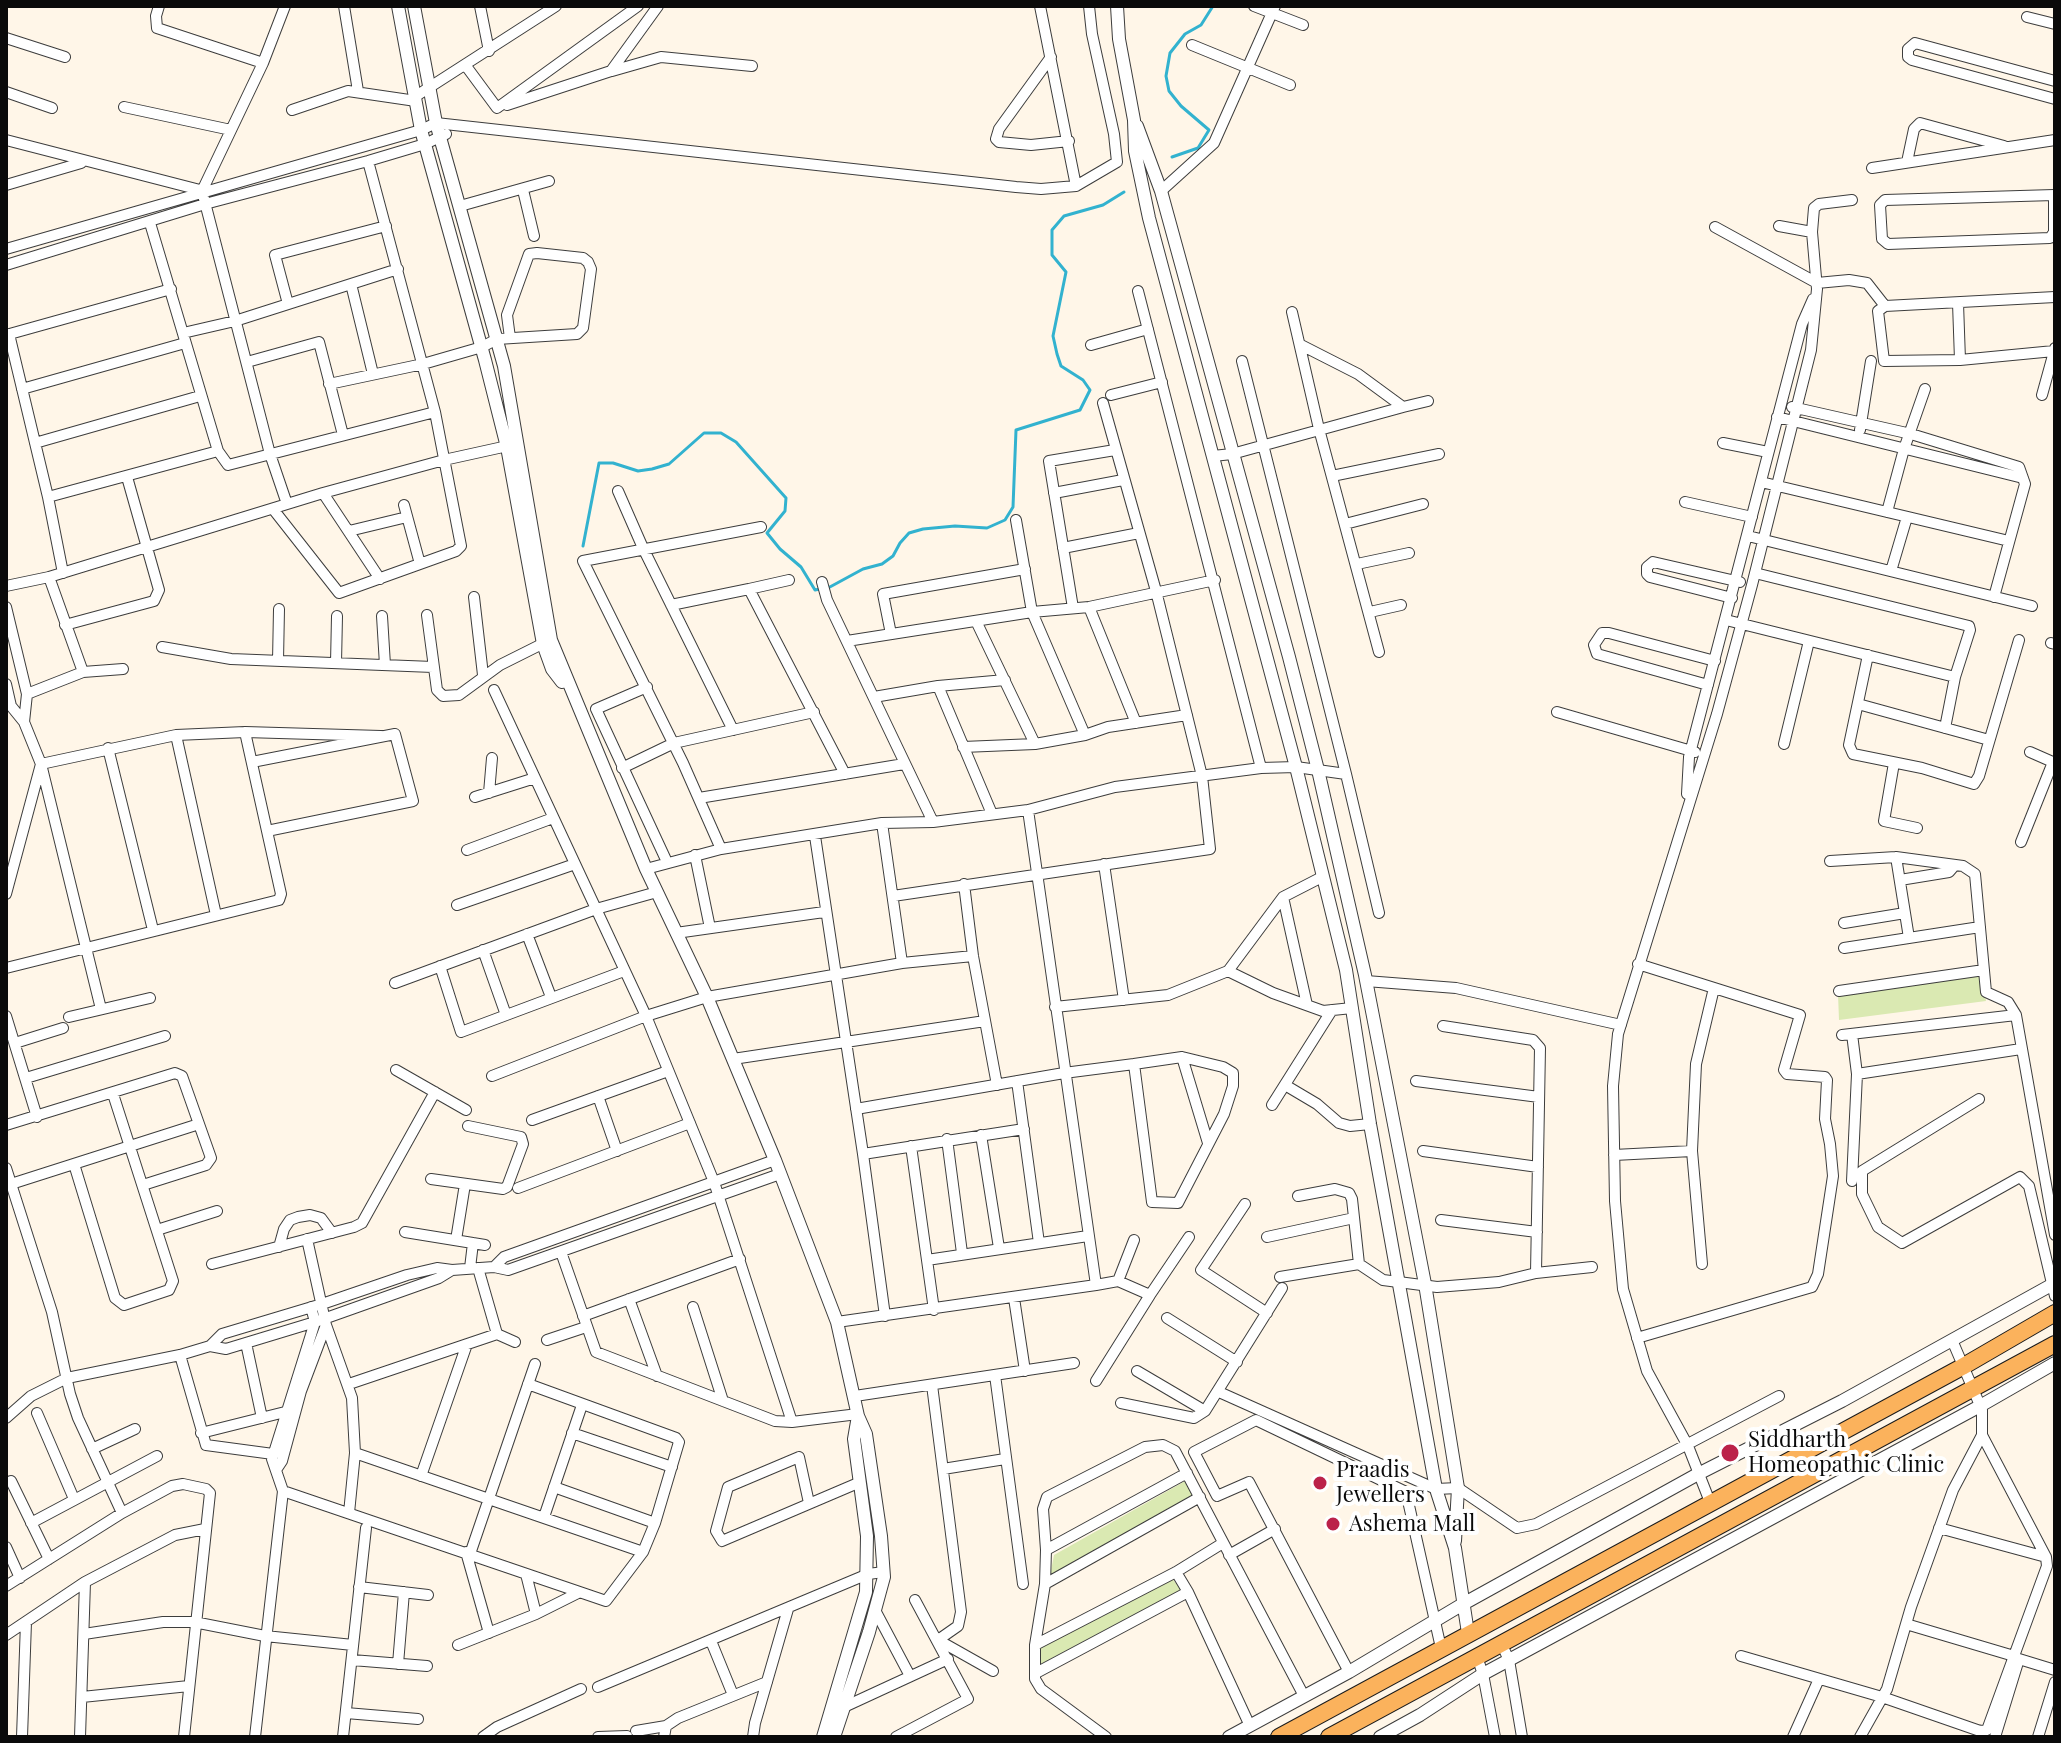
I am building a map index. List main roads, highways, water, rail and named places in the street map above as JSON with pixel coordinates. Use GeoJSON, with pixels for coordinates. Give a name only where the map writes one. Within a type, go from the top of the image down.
{"type":"FeatureCollection","features":[{"type":"Feature","properties":{"kind":"main road"},"geometry":{"type":"LineString","coordinates":[[1279,1737],[1962,1367],[2055,1313]]}},
{"type":"Feature","properties":{"kind":"main road"},"geometry":{"type":"LineString","coordinates":[[1329,1737],[1501,1643],[1724,1534],[2055,1344]]}},
{"type":"Feature","properties":{"kind":"waterway"},"geometry":{"type":"LineString","coordinates":[[1172,157],[1198,148],[1209,130],[1169,91],[1166,76],[1170,53],[1185,34],[1201,25],[1213,6]]}},
{"type":"Feature","properties":{"kind":"waterway"},"geometry":{"type":"LineString","coordinates":[[828,588],[863,569],[882,564],[893,556],[909,533],[955,526],[987,528],[1005,520],[1013,507],[1016,430],[1080,410],[1090,390],[1083,380],[1061,366],[1057,354],[1053,336],[1066,272],[1052,255],[1052,230],[1064,216],[1103,205],[1124,192]]}},
{"type":"Feature","properties":{"kind":"waterway"},"geometry":{"type":"LineString","coordinates":[[583,546],[599,463],[613,463],[638,471],[652,469],[669,464],[704,433],[721,433],[736,442],[786,498],[785,511],[767,533],[801,567],[815,590],[820,589]]}},
{"type":"Feature","properties":{"kind":"place","name":"Siddharth Homeopathic Clinic"},"geometry":{"type":"Point","coordinates":[1730,1453]}},
{"type":"Feature","properties":{"kind":"place","name":"Praadis Jewellers"},"geometry":{"type":"Point","coordinates":[1320,1483]}},
{"type":"Feature","properties":{"kind":"place","name":"Ashema Mall"},"geometry":{"type":"Point","coordinates":[1333,1524]}}]}
